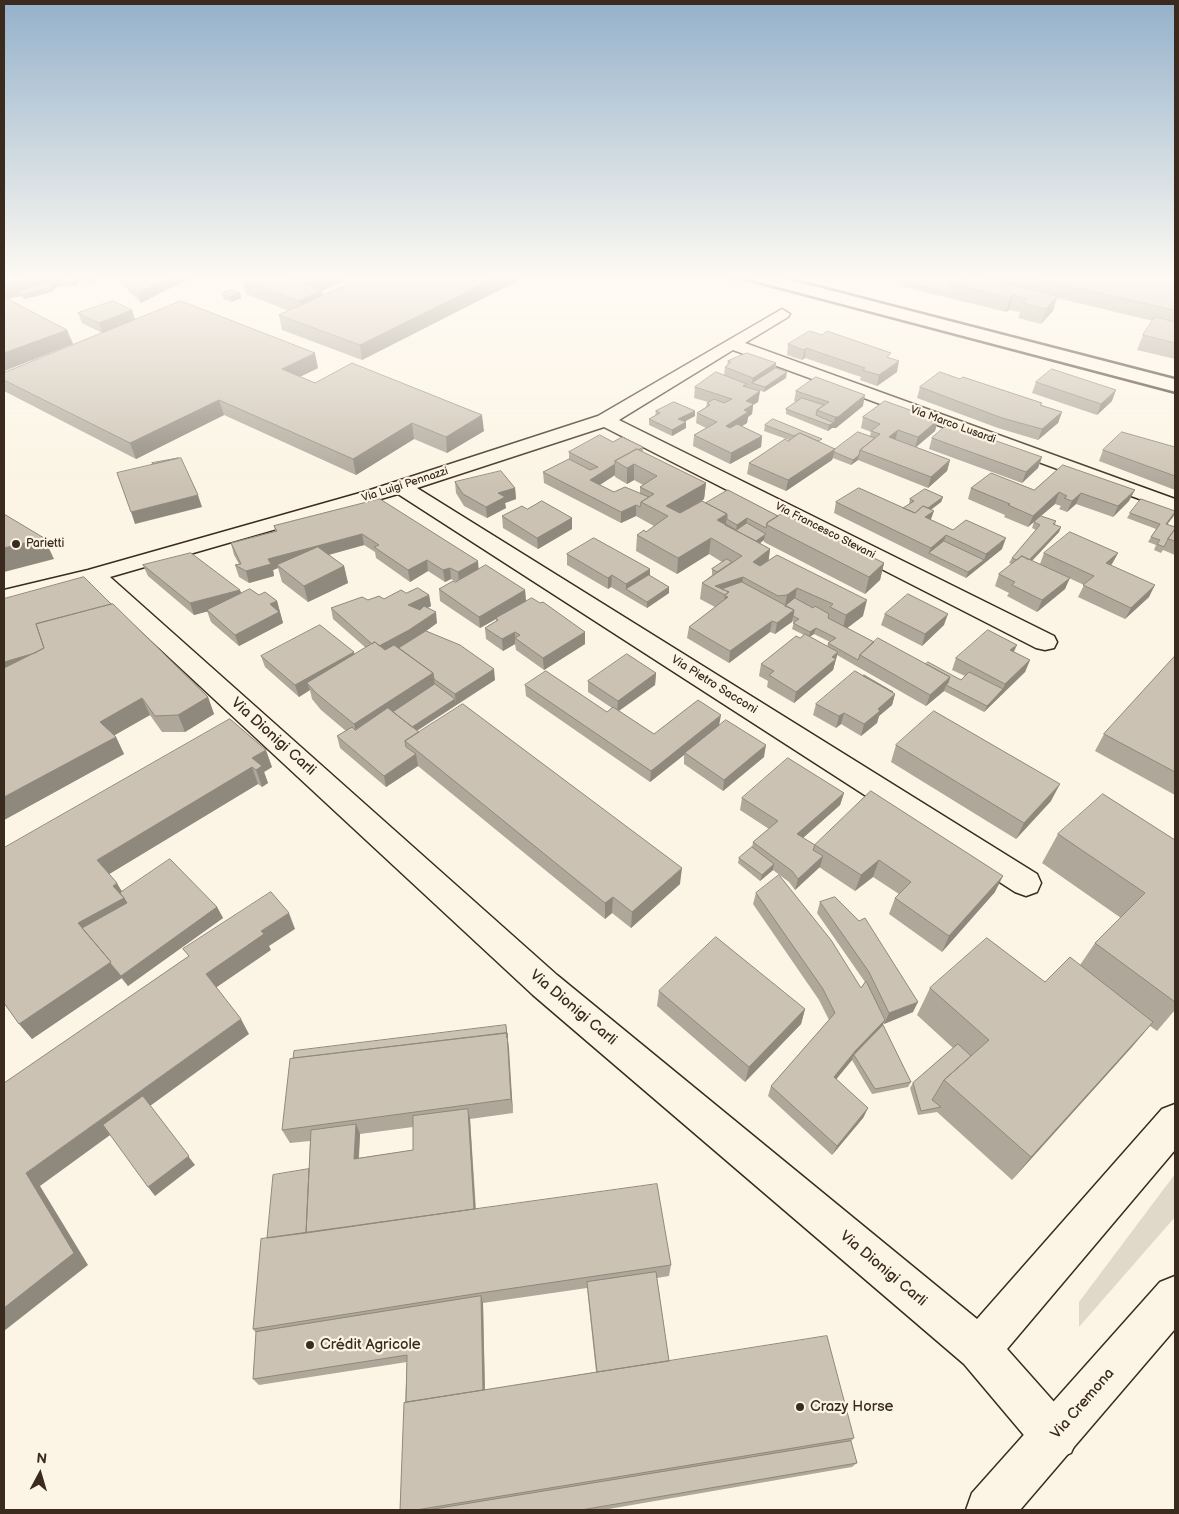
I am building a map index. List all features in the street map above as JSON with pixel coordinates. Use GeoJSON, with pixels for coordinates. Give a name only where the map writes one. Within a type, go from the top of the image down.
{"type":"FeatureCollection","features":[{"type":"Feature","properties":{"kind":"street","name":"Via Luigi Pennazzi"},"geometry":{"type":"LineString","coordinates":[[4,597],[94,575],[401,486],[605,420],[728,347]]}},
{"type":"Feature","properties":{"kind":"street","name":"Via Marco Lusardi"},"geometry":{"type":"LineString","coordinates":[[739,347],[1175,506]]}},
{"type":"Feature","properties":{"kind":"street","name":"Via Francesco Stevani"},"geometry":{"type":"LineString","coordinates":[[605,420],[1045,642]]}},
{"type":"Feature","properties":{"kind":"street","name":"Via Pietro Sacconi"},"geometry":{"type":"LineString","coordinates":[[401,486],[1026,883]]}},
{"type":"Feature","properties":{"kind":"street","name":"Via Dionigi Carli"},"geometry":{"type":"LineString","coordinates":[[94,575],[545,985],[979,1349],[1055,1437]]}},
{"type":"Feature","properties":{"kind":"street"},"geometry":{"type":"LineString","coordinates":[[979,1349],[1175,1122]]}},
{"type":"Feature","properties":{"kind":"street","name":"Via Cremona"},"geometry":{"type":"LineString","coordinates":[[989,1510],[1055,1437],[1175,1297]]}},
{"type":"Feature","properties":{"kind":"shaded area"},"geometry":{"type":"Polygon","coordinates":[[[1175,1174],[1175,1217],[1079,1327],[1079,1302],[1175,1174]]]}},
{"type":"Feature","properties":{"kind":"building"},"geometry":{"type":"Polygon","coordinates":[[[4,347],[21,347],[4,353],[4,347]]]}},
{"type":"Feature","properties":{"kind":"building"},"geometry":{"type":"Polygon","coordinates":[[[69,347],[299,347],[315,353],[282,369],[315,383],[352,363],[482,415],[446,437],[412,423],[353,459],[219,400],[130,443],[4,380],[4,373],[69,347]]]}},
{"type":"Feature","properties":{"kind":"building"},"geometry":{"type":"Polygon","coordinates":[[[795,347],[873,347],[891,353],[887,357],[899,361],[879,375],[862,370],[865,368],[806,348],[804,350],[795,347]]]}},
{"type":"Feature","properties":{"kind":"building"},"geometry":{"type":"Polygon","coordinates":[[[747,353],[776,363],[753,378],[725,367],[731,362],[728,361],[747,353]]]}},
{"type":"Feature","properties":{"kind":"building"},"geometry":{"type":"Polygon","coordinates":[[[776,368],[787,372],[765,387],[752,383],[776,368]]]}},
{"type":"Feature","properties":{"kind":"building"},"geometry":{"type":"Polygon","coordinates":[[[1052,369],[1116,390],[1101,404],[1036,382],[1052,369]]]}},
{"type":"Feature","properties":{"kind":"building"},"geometry":{"type":"Polygon","coordinates":[[[716,372],[747,384],[743,386],[760,391],[746,401],[754,404],[744,410],[748,412],[726,426],[730,428],[737,424],[762,436],[731,453],[694,435],[717,422],[697,413],[710,405],[707,403],[714,399],[724,403],[732,399],[695,387],[716,372]]]}},
{"type":"Feature","properties":{"kind":"building"},"geometry":{"type":"Polygon","coordinates":[[[940,372],[960,379],[963,377],[1042,403],[1040,405],[1062,412],[1042,429],[1002,418],[920,387],[940,372]]]}},
{"type":"Feature","properties":{"kind":"building"},"geometry":{"type":"Polygon","coordinates":[[[816,377],[865,395],[838,417],[835,417],[817,410],[829,402],[796,391],[816,377]]]}},
{"type":"Feature","properties":{"kind":"building"},"geometry":{"type":"Polygon","coordinates":[[[802,398],[824,405],[817,410],[816,415],[834,423],[829,425],[786,409],[802,398]]]}},
{"type":"Feature","properties":{"kind":"building"},"geometry":{"type":"Polygon","coordinates":[[[885,401],[938,420],[918,437],[898,430],[889,437],[950,460],[931,477],[860,450],[880,434],[871,431],[880,424],[863,417],[885,401]]]}},
{"type":"Feature","properties":{"kind":"building"},"geometry":{"type":"Polygon","coordinates":[[[674,402],[695,411],[678,419],[686,422],[672,430],[649,419],[660,413],[656,411],[674,402]]]}},
{"type":"Feature","properties":{"kind":"building"},"geometry":{"type":"Polygon","coordinates":[[[773,419],[822,439],[818,441],[800,433],[794,436],[765,425],[773,419]]]}},
{"type":"Feature","properties":{"kind":"building"},"geometry":{"type":"Polygon","coordinates":[[[948,424],[1042,457],[1026,472],[932,438],[948,424]]]}},
{"type":"Feature","properties":{"kind":"building"},"geometry":{"type":"Polygon","coordinates":[[[858,432],[875,438],[860,450],[859,455],[853,460],[834,452],[834,450],[858,432]]]}},
{"type":"Feature","properties":{"kind":"building"},"geometry":{"type":"Polygon","coordinates":[[[1122,432],[1175,447],[1175,476],[1103,450],[1122,432]]]}},
{"type":"Feature","properties":{"kind":"building"},"geometry":{"type":"Polygon","coordinates":[[[800,433],[835,449],[788,480],[749,463],[785,439],[788,441],[800,433]]]}},
{"type":"Feature","properties":{"kind":"building"},"geometry":{"type":"Polygon","coordinates":[[[600,435],[613,442],[622,437],[643,447],[615,461],[615,464],[590,480],[614,492],[625,487],[649,497],[641,502],[640,507],[636,505],[621,512],[543,472],[569,459],[590,470],[598,467],[569,452],[600,435]]]}},
{"type":"Feature","properties":{"kind":"building"},"geometry":{"type":"Polygon","coordinates":[[[637,449],[706,483],[666,506],[680,513],[702,501],[727,514],[717,520],[770,549],[753,562],[760,566],[777,555],[867,600],[846,615],[830,607],[833,604],[797,588],[787,595],[778,596],[743,577],[715,586],[729,592],[725,595],[702,583],[742,556],[711,538],[678,558],[637,535],[644,530],[646,532],[668,516],[641,502],[654,494],[640,487],[657,476],[634,464],[627,468],[615,461],[637,449]]]}},
{"type":"Feature","properties":{"kind":"building"},"geometry":{"type":"Polygon","coordinates":[[[181,458],[198,495],[131,512],[117,473],[181,458]]]}},
{"type":"Feature","properties":{"kind":"building"},"geometry":{"type":"Polygon","coordinates":[[[1063,465],[1135,490],[1118,506],[1081,493],[1072,501],[1064,498],[1067,496],[1059,492],[1033,516],[971,488],[991,473],[1034,490],[1063,465]]]}},
{"type":"Feature","properties":{"kind":"building"},"geometry":{"type":"Polygon","coordinates":[[[501,471],[515,488],[498,493],[505,497],[486,507],[463,494],[455,482],[501,471]]]}},
{"type":"Feature","properties":{"kind":"building"},"geometry":{"type":"Polygon","coordinates":[[[859,488],[915,513],[923,506],[934,511],[925,517],[953,530],[966,520],[1006,538],[986,554],[946,535],[931,548],[836,502],[859,488]]]}},
{"type":"Feature","properties":{"kind":"building"},"geometry":{"type":"Polygon","coordinates":[[[925,489],[943,497],[928,508],[923,506],[915,513],[903,508],[914,501],[910,499],[925,489]]]}},
{"type":"Feature","properties":{"kind":"building"},"geometry":{"type":"Polygon","coordinates":[[[728,490],[778,516],[767,523],[766,528],[747,518],[737,525],[727,519],[727,514],[706,503],[728,490]]]}},
{"type":"Feature","properties":{"kind":"building"},"geometry":{"type":"Polygon","coordinates":[[[380,499],[478,561],[458,572],[450,568],[443,570],[427,560],[408,570],[374,547],[379,545],[362,534],[268,559],[271,564],[246,571],[235,565],[241,564],[231,543],[277,531],[274,526],[380,499]]]}},
{"type":"Feature","properties":{"kind":"building"},"geometry":{"type":"Polygon","coordinates":[[[1141,499],[1175,511],[1166,524],[1175,527],[1175,529],[1164,547],[1157,544],[1160,540],[1151,537],[1160,524],[1130,513],[1141,499]]]}},
{"type":"Feature","properties":{"kind":"building"},"geometry":{"type":"Polygon","coordinates":[[[542,501],[572,518],[537,538],[502,516],[522,506],[527,509],[542,501]]]}},
{"type":"Feature","properties":{"kind":"building"},"geometry":{"type":"Polygon","coordinates":[[[783,513],[884,563],[869,577],[767,525],[767,523],[783,513]]]}},
{"type":"Feature","properties":{"kind":"building"},"geometry":{"type":"Polygon","coordinates":[[[4,514],[44,538],[4,548],[4,514]]]}},
{"type":"Feature","properties":{"kind":"building"},"geometry":{"type":"Polygon","coordinates":[[[1041,516],[1056,521],[1053,524],[1061,527],[1029,560],[1022,556],[1017,560],[1012,558],[1040,525],[1034,522],[1041,516]]]}},
{"type":"Feature","properties":{"kind":"building"},"geometry":{"type":"Polygon","coordinates":[[[747,523],[766,534],[756,541],[725,525],[736,530],[747,523]]]}},
{"type":"Feature","properties":{"kind":"building"},"geometry":{"type":"Polygon","coordinates":[[[1175,529],[1175,541],[1168,539],[1175,529]]]}},
{"type":"Feature","properties":{"kind":"building"},"geometry":{"type":"Polygon","coordinates":[[[1070,532],[1118,553],[1106,563],[1155,585],[1131,608],[1083,585],[1094,576],[1044,553],[1070,532]]]}},
{"type":"Feature","properties":{"kind":"building"},"geometry":{"type":"Polygon","coordinates":[[[594,538],[650,569],[626,584],[612,575],[608,578],[567,554],[594,538]]]}},
{"type":"Feature","properties":{"kind":"building"},"geometry":{"type":"Polygon","coordinates":[[[944,541],[984,560],[968,572],[929,553],[944,541]]]}},
{"type":"Feature","properties":{"kind":"building"},"geometry":{"type":"Polygon","coordinates":[[[318,547],[344,566],[304,586],[277,565],[318,547]]]}},
{"type":"Feature","properties":{"kind":"building"},"geometry":{"type":"Polygon","coordinates":[[[191,553],[240,590],[190,603],[143,565],[191,553]]]}},
{"type":"Feature","properties":{"kind":"building"},"geometry":{"type":"Polygon","coordinates":[[[1022,556],[1070,578],[1042,600],[1012,585],[1015,582],[999,574],[1022,556]]]}},
{"type":"Feature","properties":{"kind":"building"},"geometry":{"type":"Polygon","coordinates":[[[727,559],[732,562],[717,572],[712,569],[727,559]]]}},
{"type":"Feature","properties":{"kind":"building"},"geometry":{"type":"Polygon","coordinates":[[[486,565],[525,590],[479,617],[439,589],[453,581],[455,582],[486,565]]]}},
{"type":"Feature","properties":{"kind":"building"},"geometry":{"type":"Polygon","coordinates":[[[649,575],[669,587],[647,602],[626,589],[649,575]]]}},
{"type":"Feature","properties":{"kind":"building"},"geometry":{"type":"Polygon","coordinates":[[[84,577],[111,604],[36,624],[44,648],[35,653],[4,662],[4,599],[84,577]]]}},
{"type":"Feature","properties":{"kind":"building"},"geometry":{"type":"Polygon","coordinates":[[[742,582],[794,610],[777,623],[772,621],[730,651],[689,627],[728,597],[725,595],[729,592],[722,589],[742,582]]]}},
{"type":"Feature","properties":{"kind":"building"},"geometry":{"type":"Polygon","coordinates":[[[418,588],[429,595],[408,605],[420,610],[424,606],[436,612],[409,630],[379,646],[375,642],[372,644],[331,608],[362,597],[368,600],[379,596],[384,599],[401,590],[406,593],[418,588]]]}},
{"type":"Feature","properties":{"kind":"building"},"geometry":{"type":"Polygon","coordinates":[[[250,589],[259,595],[265,592],[277,601],[270,604],[279,612],[235,635],[207,610],[250,589]]]}},
{"type":"Feature","properties":{"kind":"building"},"geometry":{"type":"Polygon","coordinates":[[[908,594],[948,614],[925,634],[885,614],[908,594]]]}},
{"type":"Feature","properties":{"kind":"building"},"geometry":{"type":"Polygon","coordinates":[[[532,598],[540,603],[543,602],[585,632],[543,658],[515,638],[520,635],[515,632],[502,639],[485,628],[498,620],[496,618],[532,598]]]}},
{"type":"Feature","properties":{"kind":"building"},"geometry":{"type":"Polygon","coordinates":[[[795,598],[813,608],[815,606],[829,614],[828,618],[874,642],[860,655],[858,660],[828,643],[836,638],[816,628],[810,632],[793,623],[799,619],[793,616],[794,610],[785,606],[795,598]]]}},
{"type":"Feature","properties":{"kind":"building"},"geometry":{"type":"Polygon","coordinates":[[[113,604],[208,697],[178,715],[155,716],[142,698],[100,722],[116,737],[4,797],[4,668],[44,648],[36,624],[113,604]]]}},
{"type":"Feature","properties":{"kind":"building"},"geometry":{"type":"Polygon","coordinates":[[[320,625],[354,652],[295,685],[261,656],[320,625]]]}},
{"type":"Feature","properties":{"kind":"building"},"geometry":{"type":"Polygon","coordinates":[[[988,630],[1017,645],[1010,650],[1030,660],[1005,684],[956,658],[988,630]]]}},
{"type":"Feature","properties":{"kind":"building"},"geometry":{"type":"Polygon","coordinates":[[[426,631],[460,645],[494,669],[455,694],[434,679],[433,673],[399,648],[426,631]]]}},
{"type":"Feature","properties":{"kind":"building"},"geometry":{"type":"Polygon","coordinates":[[[805,634],[838,652],[832,657],[836,659],[796,692],[769,675],[774,671],[761,664],[796,636],[800,638],[805,634]]]}},
{"type":"Feature","properties":{"kind":"building"},"geometry":{"type":"Polygon","coordinates":[[[878,638],[950,677],[930,695],[860,655],[878,638]]]}},
{"type":"Feature","properties":{"kind":"building"},"geometry":{"type":"Polygon","coordinates":[[[375,642],[385,650],[394,645],[433,673],[354,724],[316,693],[307,683],[375,642]]]}},
{"type":"Feature","properties":{"kind":"building"},"geometry":{"type":"Polygon","coordinates":[[[627,654],[656,673],[618,701],[588,681],[627,654]]]}},
{"type":"Feature","properties":{"kind":"building"},"geometry":{"type":"Polygon","coordinates":[[[1175,656],[1175,772],[1104,734],[1175,656]]]}},
{"type":"Feature","properties":{"kind":"building"},"geometry":{"type":"Polygon","coordinates":[[[928,662],[961,680],[969,672],[1003,689],[987,706],[946,685],[950,677],[926,664],[928,662]]]}},
{"type":"Feature","properties":{"kind":"building"},"geometry":{"type":"Polygon","coordinates":[[[546,671],[607,712],[613,707],[654,734],[698,700],[721,715],[651,771],[525,685],[546,671]]]}},
{"type":"Feature","properties":{"kind":"building"},"geometry":{"type":"Polygon","coordinates":[[[855,671],[895,694],[878,709],[880,711],[864,724],[844,713],[839,716],[816,704],[855,671]]]}},
{"type":"Feature","properties":{"kind":"building"},"geometry":{"type":"Polygon","coordinates":[[[864,675],[893,692],[863,676],[864,675]]]}},
{"type":"Feature","properties":{"kind":"building"},"geometry":{"type":"Polygon","coordinates":[[[435,684],[455,699],[412,727],[393,712],[435,684]]]}},
{"type":"Feature","properties":{"kind":"building"},"geometry":{"type":"Polygon","coordinates":[[[463,704],[682,868],[632,912],[613,897],[605,903],[405,741],[463,704]]]}},
{"type":"Feature","properties":{"kind":"building"},"geometry":{"type":"Polygon","coordinates":[[[388,708],[419,732],[405,741],[406,747],[416,754],[384,776],[337,736],[352,727],[355,730],[388,708]]]}},
{"type":"Feature","properties":{"kind":"building"},"geometry":{"type":"Polygon","coordinates":[[[934,711],[1060,784],[1024,823],[896,745],[934,711]]]}},
{"type":"Feature","properties":{"kind":"building"},"geometry":{"type":"Polygon","coordinates":[[[230,719],[266,750],[252,758],[262,766],[256,770],[252,767],[97,860],[117,883],[113,886],[124,898],[78,923],[111,962],[19,1024],[4,1003],[4,848],[230,719]]]}},
{"type":"Feature","properties":{"kind":"building"},"geometry":{"type":"Polygon","coordinates":[[[726,720],[766,745],[724,780],[685,753],[726,720]]]}},
{"type":"Feature","properties":{"kind":"building"},"geometry":{"type":"Polygon","coordinates":[[[788,758],[844,793],[797,834],[815,845],[813,850],[823,856],[798,879],[792,871],[753,842],[778,821],[742,798],[788,758]]]}},
{"type":"Feature","properties":{"kind":"building"},"geometry":{"type":"Polygon","coordinates":[[[871,791],[1003,876],[949,936],[895,898],[911,882],[879,860],[861,875],[815,845],[871,791]]]}},
{"type":"Feature","properties":{"kind":"building"},"geometry":{"type":"Polygon","coordinates":[[[1103,794],[1175,840],[1175,1002],[1095,943],[1145,893],[1058,834],[1103,794]]]}},
{"type":"Feature","properties":{"kind":"building"},"geometry":{"type":"Polygon","coordinates":[[[752,847],[774,864],[762,875],[739,858],[752,847]]]}},
{"type":"Feature","properties":{"kind":"building"},"geometry":{"type":"Polygon","coordinates":[[[170,859],[217,907],[121,976],[82,928],[127,903],[120,893],[170,859]]]}},
{"type":"Feature","properties":{"kind":"building"},"geometry":{"type":"Polygon","coordinates":[[[779,875],[831,940],[861,988],[866,981],[885,1020],[856,1050],[834,1077],[868,1108],[837,1146],[771,1086],[835,1013],[823,989],[756,893],[779,875]]]}},
{"type":"Feature","properties":{"kind":"building"},"geometry":{"type":"Polygon","coordinates":[[[271,892],[289,913],[261,931],[264,934],[206,974],[241,1019],[26,1173],[74,1253],[4,1308],[4,1083],[189,956],[183,949],[271,892]]]}},
{"type":"Feature","properties":{"kind":"building"},"geometry":{"type":"Polygon","coordinates":[[[835,897],[859,921],[865,918],[918,1002],[889,1013],[869,972],[820,902],[835,897]]]}},
{"type":"Feature","properties":{"kind":"building"},"geometry":{"type":"Polygon","coordinates":[[[716,937],[805,1009],[749,1067],[659,991],[716,937]]]}},
{"type":"Feature","properties":{"kind":"building"},"geometry":{"type":"Polygon","coordinates":[[[987,938],[1045,982],[1070,957],[1153,1022],[1031,1157],[944,1080],[989,1040],[930,988],[987,938]]]}},
{"type":"Feature","properties":{"kind":"building"},"geometry":{"type":"Polygon","coordinates":[[[506,1025],[507,1033],[293,1058],[294,1051],[506,1025]]]}},
{"type":"Feature","properties":{"kind":"building"},"geometry":{"type":"Polygon","coordinates":[[[883,1025],[911,1082],[875,1089],[854,1055],[883,1025]]]}},
{"type":"Feature","properties":{"kind":"building"},"geometry":{"type":"Polygon","coordinates":[[[507,1033],[511,1099],[282,1130],[290,1059],[507,1033]]]}},
{"type":"Feature","properties":{"kind":"building"},"geometry":{"type":"Polygon","coordinates":[[[958,1044],[971,1056],[944,1080],[932,1100],[941,1107],[921,1111],[913,1083],[958,1044]]]}},
{"type":"Feature","properties":{"kind":"building"},"geometry":{"type":"Polygon","coordinates":[[[143,1096],[189,1156],[148,1187],[103,1125],[143,1096]]]}},
{"type":"Feature","properties":{"kind":"building"},"geometry":{"type":"Polygon","coordinates":[[[468,1109],[474,1209],[306,1233],[311,1130],[356,1124],[354,1159],[413,1150],[413,1116],[468,1109]]]}},
{"type":"Feature","properties":{"kind":"building"},"geometry":{"type":"Polygon","coordinates":[[[309,1169],[306,1233],[267,1238],[273,1175],[309,1169]]]}},
{"type":"Feature","properties":{"kind":"building"},"geometry":{"type":"Polygon","coordinates":[[[657,1184],[671,1265],[253,1329],[261,1239],[657,1184]]]}},
{"type":"Feature","properties":{"kind":"building"},"geometry":{"type":"Polygon","coordinates":[[[656,1272],[669,1361],[597,1372],[587,1282],[656,1272]]]}},
{"type":"Feature","properties":{"kind":"building"},"geometry":{"type":"Polygon","coordinates":[[[481,1296],[483,1390],[406,1402],[407,1355],[253,1379],[256,1332],[481,1296]]]}},
{"type":"Feature","properties":{"kind":"building"},"geometry":{"type":"Polygon","coordinates":[[[827,1336],[854,1438],[416,1510],[400,1510],[404,1403],[827,1336]]]}},
{"type":"Feature","properties":{"kind":"building"},"geometry":{"type":"Polygon","coordinates":[[[851,1441],[857,1463],[581,1510],[428,1510],[851,1441]]]}},
{"type":"Feature","properties":{"kind":"railway"},"geometry":{"type":"LineString","coordinates":[[999,347],[1175,393]]}},
{"type":"Feature","properties":{"kind":"railway"},"geometry":{"type":"LineString","coordinates":[[1054,347],[1175,378]]}},
{"type":"Feature","properties":{"kind":"place","name":"Parietti"},"geometry":{"type":"Point","coordinates":[16,544]}},
{"type":"Feature","properties":{"kind":"place","name":"Crédit Agricole"},"geometry":{"type":"Point","coordinates":[310,1345]}},
{"type":"Feature","properties":{"kind":"place","name":"Crazy Horse"},"geometry":{"type":"Point","coordinates":[800,1407]}}]}
